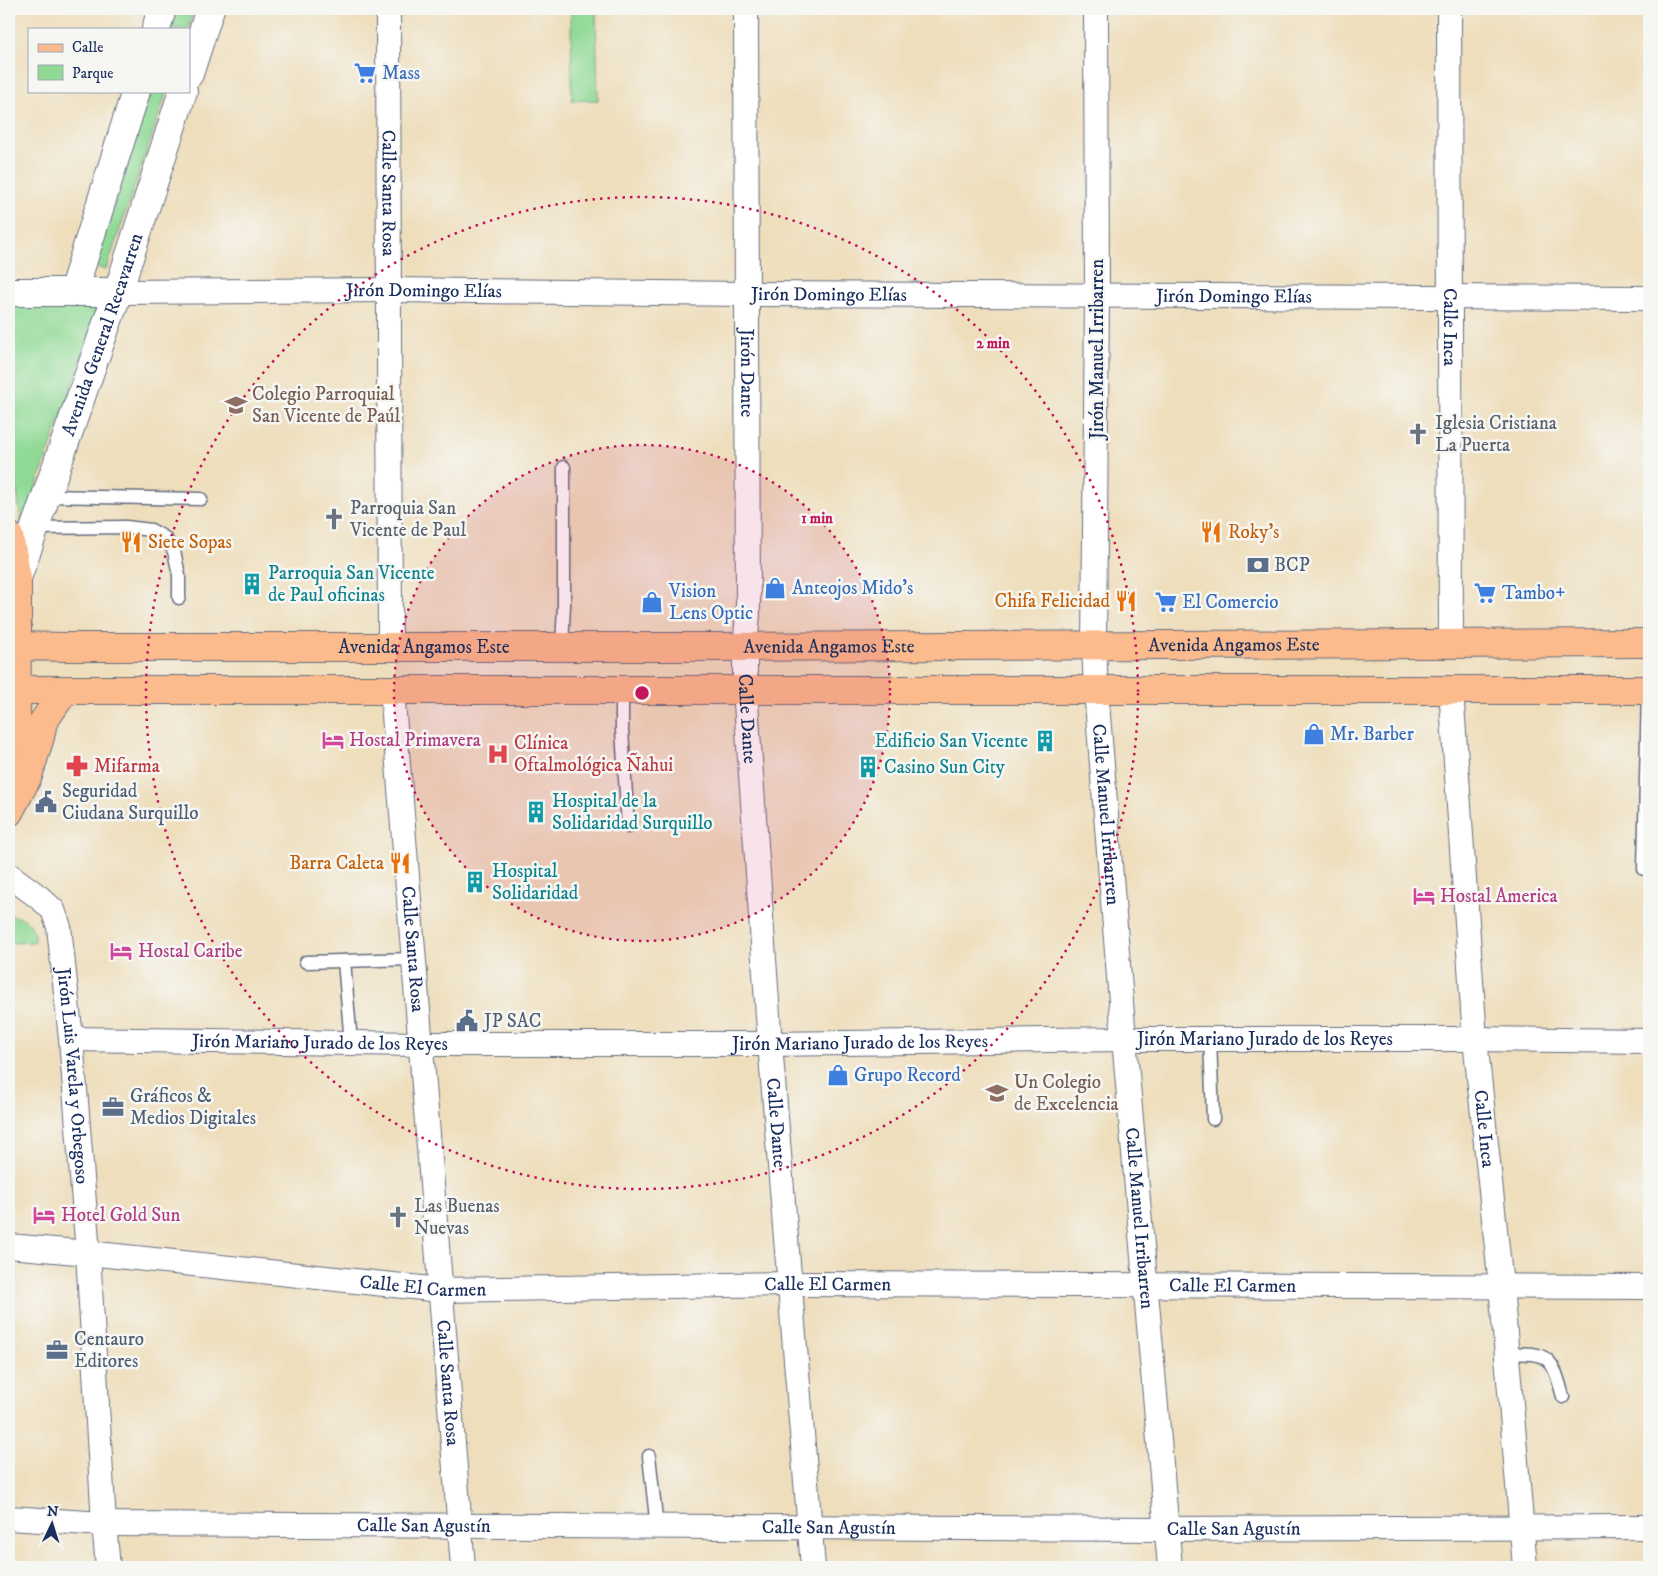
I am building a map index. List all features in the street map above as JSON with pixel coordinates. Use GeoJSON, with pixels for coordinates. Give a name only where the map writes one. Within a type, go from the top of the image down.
{"type":"FeatureCollection","features":[{"type":"Feature","properties":{"kind":"main road"},"geometry":{"type":"LineString","coordinates":[[9,536],[17,578],[13,646],[13,690],[16,722],[9,773]]}},
{"type":"Feature","properties":{"kind":"main road","name":"Avenida Angamos Este"},"geometry":{"type":"LineString","coordinates":[[13,646],[745,647],[1649,643]]}},
{"type":"Feature","properties":{"kind":"main road"},"geometry":{"type":"LineString","coordinates":[[13,690],[1649,690]]}},
{"type":"Feature","properties":{"kind":"main road"},"geometry":{"type":"LineString","coordinates":[[9,812],[28,776],[43,722],[65,690]]}},
{"type":"Feature","properties":{"kind":"street"},"geometry":{"type":"LineString","coordinates":[[156,28],[162,9]]}},
{"type":"Feature","properties":{"kind":"street"},"geometry":{"type":"LineString","coordinates":[[190,71],[210,9]]}},
{"type":"Feature","properties":{"kind":"street","name":"Calle Santa Rosa"},"geometry":{"type":"LineString","coordinates":[[388,9],[390,646]]}},
{"type":"Feature","properties":{"kind":"street","name":"Jirón Dante"},"geometry":{"type":"LineString","coordinates":[[745,647],[748,615],[746,9]]}},
{"type":"Feature","properties":{"kind":"street","name":"Jirón Manuel Irribarren"},"geometry":{"type":"LineString","coordinates":[[1096,9],[1097,296],[1094,646],[1096,690]]}},
{"type":"Feature","properties":{"kind":"street","name":"Calle Inca"},"geometry":{"type":"LineString","coordinates":[[1449,9],[1451,644]]}},
{"type":"Feature","properties":{"kind":"street"},"geometry":{"type":"LineString","coordinates":[[74,292],[136,92]]}},
{"type":"Feature","properties":{"kind":"street","name":"Avenida General Recavarren"},"geometry":{"type":"LineString","coordinates":[[17,578],[118,292],[183,92]]}},
{"type":"Feature","properties":{"kind":"street","name":"Jirón Domingo Elías"},"geometry":{"type":"LineString","coordinates":[[9,292],[390,290],[746,294],[1649,298]]}},
{"type":"Feature","properties":{"kind":"street","name":"Calle Dante"},"geometry":{"type":"LineString","coordinates":[[745,647],[745,689],[770,1044],[813,1567]]}},
{"type":"Feature","properties":{"kind":"street","name":"Calle Inca"},"geometry":{"type":"LineString","coordinates":[[1451,689],[1476,1038],[1501,1286],[1525,1567]]}},
{"type":"Feature","properties":{"kind":"street","name":"Calle Santa Rosa"},"geometry":{"type":"LineString","coordinates":[[392,690],[463,1567]]}},
{"type":"Feature","properties":{"kind":"street","name":"Calle Manuel Irribarren"},"geometry":{"type":"LineString","coordinates":[[1096,690],[1170,1567]]}},
{"type":"Feature","properties":{"kind":"street","name":"Jirón Luis Varela y Orbegoso"},"geometry":{"type":"LineString","coordinates":[[9,875],[53,910],[58,927],[71,1039],[88,1253],[108,1567]]}},
{"type":"Feature","properties":{"kind":"street","name":"Jirón Mariano Jurado de los Reyes"},"geometry":{"type":"LineString","coordinates":[[71,1039],[352,1044],[770,1044],[1124,1039],[1476,1038],[1649,1041]]}},
{"type":"Feature","properties":{"kind":"street","name":"Calle El Carmen"},"geometry":{"type":"LineString","coordinates":[[9,1246],[442,1290],[790,1284],[1649,1287]]}},
{"type":"Feature","properties":{"kind":"street","name":"Calle San Agustín"},"geometry":{"type":"LineString","coordinates":[[9,1518],[104,1524],[460,1526],[1167,1529],[1649,1527]]}},
{"type":"Feature","properties":{"kind":"lane"},"geometry":{"type":"LineString","coordinates":[[562,647],[564,605],[564,467]]}},
{"type":"Feature","properties":{"kind":"lane"},"geometry":{"type":"LineString","coordinates":[[46,496],[201,499]]}},
{"type":"Feature","properties":{"kind":"lane"},"geometry":{"type":"LineString","coordinates":[[35,528],[126,527],[151,530],[165,538],[174,551],[179,575],[179,598]]}},
{"type":"Feature","properties":{"kind":"lane"},"geometry":{"type":"LineString","coordinates":[[622,690],[622,730],[628,827]]}},
{"type":"Feature","properties":{"kind":"lane"},"geometry":{"type":"LineString","coordinates":[[1644,869],[1649,690]]}},
{"type":"Feature","properties":{"kind":"lane"},"geometry":{"type":"LineString","coordinates":[[306,962],[413,959]]}},
{"type":"Feature","properties":{"kind":"lane"},"geometry":{"type":"LineString","coordinates":[[344,961],[352,1044]]}},
{"type":"Feature","properties":{"kind":"lane"},"geometry":{"type":"LineString","coordinates":[[1210,1039],[1213,1119]]}},
{"type":"Feature","properties":{"kind":"lane"},"geometry":{"type":"LineString","coordinates":[[1507,1354],[1526,1353],[1545,1357],[1555,1368],[1563,1397]]}},
{"type":"Feature","properties":{"kind":"lane"},"geometry":{"type":"LineString","coordinates":[[650,1456],[657,1527]]}},
{"type":"Feature","properties":{"kind":"green space"},"geometry":{"type":"Polygon","coordinates":[[[178,9],[194,9],[188,28],[171,28],[178,9]]]}},
{"type":"Feature","properties":{"kind":"green space"},"geometry":{"type":"Polygon","coordinates":[[[571,9],[596,9],[598,100],[572,101],[571,9]]]}},
{"type":"Feature","properties":{"kind":"green space"},"geometry":{"type":"Polygon","coordinates":[[[151,92],[167,92],[106,270],[94,266],[151,92]]]}},
{"type":"Feature","properties":{"kind":"green space"},"geometry":{"type":"Polygon","coordinates":[[[9,304],[101,304],[22,527],[9,436],[9,304]]]}},
{"type":"Feature","properties":{"kind":"green space"},"geometry":{"type":"Polygon","coordinates":[[[9,916],[21,918],[31,926],[35,942],[9,943],[9,916]]]}},
{"type":"Feature","properties":{"kind":"place","name":"Mass"},"geometry":{"type":"Point","coordinates":[365,73]}},
{"type":"Feature","properties":{"kind":"place","name":"Colegio Parroquial San Vicente de Paúl"},"geometry":{"type":"Point","coordinates":[236,405]}},
{"type":"Feature","properties":{"kind":"place","name":"Iglesia Cristiana La Puerta"},"geometry":{"type":"Point","coordinates":[1418,434]}},
{"type":"Feature","properties":{"kind":"place","name":"Parroquia San Vicente de Paul"},"geometry":{"type":"Point","coordinates":[334,519]}},
{"type":"Feature","properties":{"kind":"place","name":"Roky's"},"geometry":{"type":"Point","coordinates":[1211,532]}},
{"type":"Feature","properties":{"kind":"place","name":"Siete Sopas"},"geometry":{"type":"Point","coordinates":[131,542]}},
{"type":"Feature","properties":{"kind":"place","name":"BCP"},"geometry":{"type":"Point","coordinates":[1258,565]}},
{"type":"Feature","properties":{"kind":"place","name":"Parroquia San Vicente de Paul oficinas"},"geometry":{"type":"Point","coordinates":[252,584]}},
{"type":"Feature","properties":{"kind":"place","name":"Anteojos Mido's"},"geometry":{"type":"Point","coordinates":[775,588]}},
{"type":"Feature","properties":{"kind":"place","name":"Tambo+"},"geometry":{"type":"Point","coordinates":[1485,593]}},
{"type":"Feature","properties":{"kind":"place","name":"Chifa Felicidad"},"geometry":{"type":"Point","coordinates":[1126,601]}},
{"type":"Feature","properties":{"kind":"place","name":"Vision Lens Optic"},"geometry":{"type":"Point","coordinates":[652,602]}},
{"type":"Feature","properties":{"kind":"place","name":"El Comercio"},"geometry":{"type":"Point","coordinates":[1166,602]}},
{"type":"Feature","properties":{"kind":"place","name":"Mr. Barber"},"geometry":{"type":"Point","coordinates":[1314,734]}},
{"type":"Feature","properties":{"kind":"place","name":"Hostal Primavera"},"geometry":{"type":"Point","coordinates":[333,740]}},
{"type":"Feature","properties":{"kind":"place","name":"Edificio San Vicente"},"geometry":{"type":"Point","coordinates":[1045,741]}},
{"type":"Feature","properties":{"kind":"place","name":"Clínica Oftalmológica Ñahui"},"geometry":{"type":"Point","coordinates":[498,754]}},
{"type":"Feature","properties":{"kind":"place","name":"Mifarma"},"geometry":{"type":"Point","coordinates":[77,766]}},
{"type":"Feature","properties":{"kind":"place","name":"Casino Sun City"},"geometry":{"type":"Point","coordinates":[868,767]}},
{"type":"Feature","properties":{"kind":"place","name":"Seguridad Ciudana Surquillo"},"geometry":{"type":"Point","coordinates":[46,802]}},
{"type":"Feature","properties":{"kind":"place","name":"Hospital de la Solidaridad Surquillo"},"geometry":{"type":"Point","coordinates":[536,812]}},
{"type":"Feature","properties":{"kind":"place","name":"Barra Caleta"},"geometry":{"type":"Point","coordinates":[400,863]}},
{"type":"Feature","properties":{"kind":"place","name":"Hospital Solidaridad"},"geometry":{"type":"Point","coordinates":[475,882]}},
{"type":"Feature","properties":{"kind":"place","name":"Hostal America"},"geometry":{"type":"Point","coordinates":[1424,896]}},
{"type":"Feature","properties":{"kind":"place","name":"Hostal Caribe"},"geometry":{"type":"Point","coordinates":[121,951]}},
{"type":"Feature","properties":{"kind":"place","name":"JP SAC"},"geometry":{"type":"Point","coordinates":[467,1021]}},
{"type":"Feature","properties":{"kind":"place","name":"Grupo Record"},"geometry":{"type":"Point","coordinates":[838,1075]}},
{"type":"Feature","properties":{"kind":"place","name":"Un Colegio de Excelencia"},"geometry":{"type":"Point","coordinates":[997,1093]}},
{"type":"Feature","properties":{"kind":"place","name":"Gráficos & Medios Digitales"},"geometry":{"type":"Point","coordinates":[113,1107]}},
{"type":"Feature","properties":{"kind":"place","name":"Hotel Gold Sun"},"geometry":{"type":"Point","coordinates":[44,1215]}},
{"type":"Feature","properties":{"kind":"place","name":"Las Buenas Nuevas"},"geometry":{"type":"Point","coordinates":[398,1217]}},
{"type":"Feature","properties":{"kind":"place","name":"Centauro Editores"},"geometry":{"type":"Point","coordinates":[57,1350]}}]}
